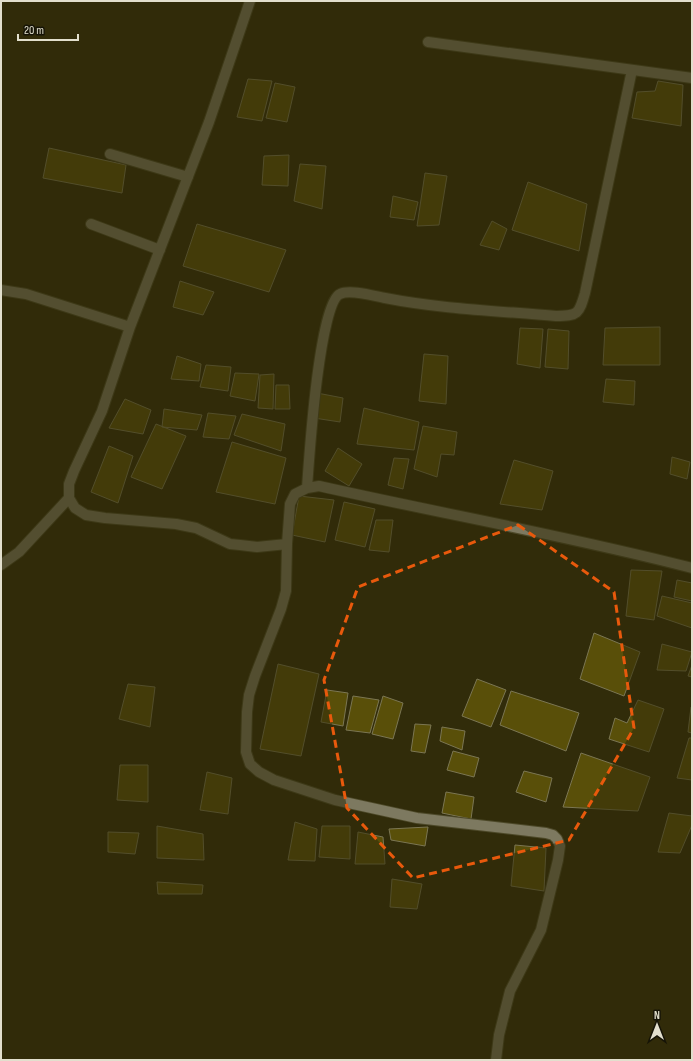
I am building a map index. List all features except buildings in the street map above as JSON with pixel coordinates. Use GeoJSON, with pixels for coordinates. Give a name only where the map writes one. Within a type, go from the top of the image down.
{"type":"FeatureCollection","features":[{"type":"Feature","properties":{"kind":"street"},"geometry":{"type":"LineString","coordinates":[[250,1],[210,122],[130,327],[102,411],[69,484],[69,498],[75,508],[86,515],[176,524],[196,528],[230,544],[240,546],[257,547],[286,544]]}},
{"type":"Feature","properties":{"kind":"street"},"geometry":{"type":"LineString","coordinates":[[428,42],[692,78]]}},
{"type":"Feature","properties":{"kind":"street"},"geometry":{"type":"LineString","coordinates":[[307,488],[312,415],[323,338],[333,300],[340,294],[351,292],[395,300],[436,305],[541,315],[570,316],[577,313],[585,293],[632,70]]}},
{"type":"Feature","properties":{"kind":"street"},"geometry":{"type":"LineString","coordinates":[[110,154],[188,177]]}},
{"type":"Feature","properties":{"kind":"street"},"geometry":{"type":"LineString","coordinates":[[91,224],[160,250]]}},
{"type":"Feature","properties":{"kind":"street"},"geometry":{"type":"LineString","coordinates":[[1,290],[33,296],[130,327]]}},
{"type":"Feature","properties":{"kind":"street"},"geometry":{"type":"LineString","coordinates":[[496,1060],[499,1035],[510,991],[541,930],[560,846],[557,839],[553,835],[546,833],[417,818],[335,800],[274,780],[259,772],[250,764],[246,752],[249,695],[281,609],[286,591],[286,544],[290,504],[295,494],[307,488],[319,486],[421,509],[549,535],[692,568]]}},
{"type":"Feature","properties":{"kind":"street"},"geometry":{"type":"LineString","coordinates":[[1,565],[19,552],[69,498]]}},
{"type":"Feature","properties":{"kind":"highlighted area"},"geometry":{"type":"Polygon","coordinates":[[[518,525],[614,592],[634,728],[569,840],[413,878],[347,808],[324,680],[358,587],[518,525]]]}}]}
